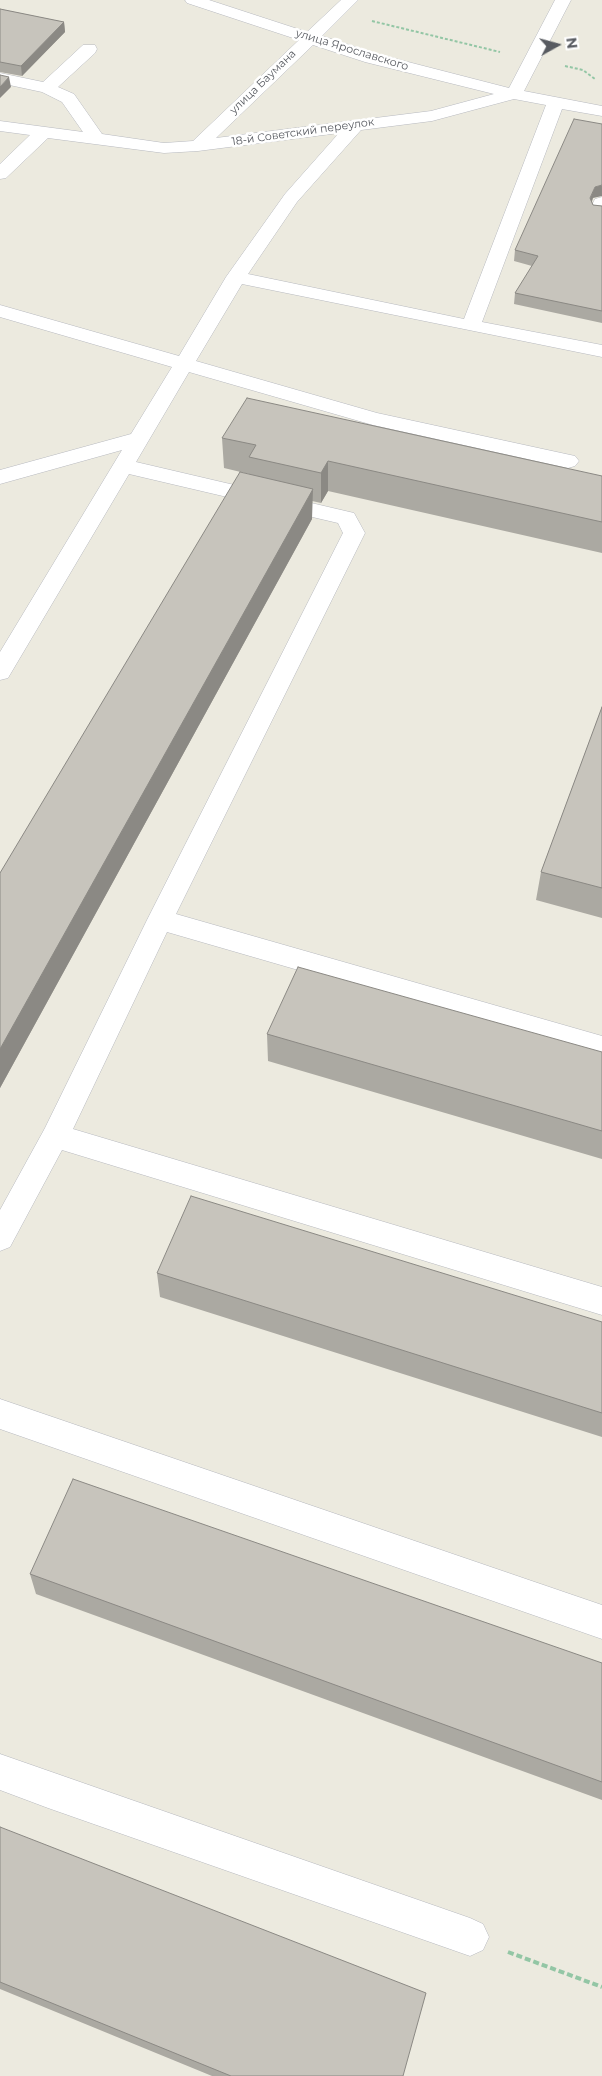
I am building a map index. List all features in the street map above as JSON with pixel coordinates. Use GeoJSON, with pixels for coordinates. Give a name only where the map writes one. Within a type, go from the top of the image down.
{"type":"FeatureCollection","features":[{"type":"Feature","properties":{"kind":"street","name":"улица Ярославского"},"geometry":{"type":"LineString","coordinates":[[192,0],[371,58],[514,94]]}},
{"type":"Feature","properties":{"kind":"street","name":"улица Баумана"},"geometry":{"type":"LineString","coordinates":[[198,146],[308,38],[350,0]]}},
{"type":"Feature","properties":{"kind":"street"},"geometry":{"type":"LineString","coordinates":[[514,94],[563,0]]}},
{"type":"Feature","properties":{"kind":"street"},"geometry":{"type":"LineString","coordinates":[[48,88],[89,49]]}},
{"type":"Feature","properties":{"kind":"street"},"geometry":{"type":"LineString","coordinates":[[0,78],[48,88],[68,98],[96,138]]}},
{"type":"Feature","properties":{"kind":"street","name":"18-й Советский переулок"},"geometry":{"type":"LineString","coordinates":[[0,126],[164,148],[198,146],[357,124],[432,116],[514,94],[602,111]]}},
{"type":"Feature","properties":{"kind":"street"},"geometry":{"type":"LineString","coordinates":[[471,326],[556,102]]}},
{"type":"Feature","properties":{"kind":"street"},"geometry":{"type":"LineString","coordinates":[[0,672],[10,639],[123,466],[236,276],[291,198],[357,124]]}},
{"type":"Feature","properties":{"kind":"street"},"geometry":{"type":"LineString","coordinates":[[0,174],[42,133]]}},
{"type":"Feature","properties":{"kind":"street"},"geometry":{"type":"LineString","coordinates":[[602,203],[599,210],[602,210]]}},
{"type":"Feature","properties":{"kind":"street"},"geometry":{"type":"LineString","coordinates":[[236,276],[602,352]]}},
{"type":"Feature","properties":{"kind":"street"},"geometry":{"type":"LineString","coordinates":[[0,311],[373,419],[568,461]]}},
{"type":"Feature","properties":{"kind":"street"},"geometry":{"type":"LineString","coordinates":[[0,477],[139,439]]}},
{"type":"Feature","properties":{"kind":"street"},"geometry":{"type":"LineString","coordinates":[[0,1238],[55,1136],[160,920],[354,533],[346,518],[123,466]]}},
{"type":"Feature","properties":{"kind":"street"},"geometry":{"type":"LineString","coordinates":[[160,920],[602,1047]]}},
{"type":"Feature","properties":{"kind":"street"},"geometry":{"type":"LineString","coordinates":[[55,1136],[602,1301]]}},
{"type":"Feature","properties":{"kind":"street"},"geometry":{"type":"LineString","coordinates":[[0,1414],[602,1622]]}},
{"type":"Feature","properties":{"kind":"street"},"geometry":{"type":"LineString","coordinates":[[0,1772],[470,1937]]}},
{"type":"Feature","properties":{"kind":"path"},"geometry":{"type":"LineString","coordinates":[[336,13],[531,60],[583,70],[596,79]]}},
{"type":"Feature","properties":{"kind":"path"},"geometry":{"type":"LineString","coordinates":[[470,1937],[602,1987]]}},
{"type":"Feature","properties":{"kind":"building"},"geometry":{"type":"Polygon","coordinates":[[[0,9],[64,22],[21,66],[0,62],[0,9]]]}},
{"type":"Feature","properties":{"kind":"building"},"geometry":{"type":"Polygon","coordinates":[[[0,75],[9,77],[0,87],[0,75]]]}},
{"type":"Feature","properties":{"kind":"building"},"geometry":{"type":"Polygon","coordinates":[[[574,119],[602,124],[602,185],[595,187],[590,198],[593,205],[602,206],[602,311],[515,293],[538,256],[515,250],[574,119]]]}},
{"type":"Feature","properties":{"kind":"building"},"geometry":{"type":"Polygon","coordinates":[[[247,398],[602,476],[602,522],[328,461],[321,473],[249,457],[256,445],[222,438],[247,398]]]}},
{"type":"Feature","properties":{"kind":"building"},"geometry":{"type":"Polygon","coordinates":[[[240,472],[313,489],[0,1049],[0,873],[240,472]]]}},
{"type":"Feature","properties":{"kind":"building"},"geometry":{"type":"Polygon","coordinates":[[[602,707],[602,888],[541,872],[602,707]]]}},
{"type":"Feature","properties":{"kind":"building"},"geometry":{"type":"Polygon","coordinates":[[[298,967],[602,1052],[602,1131],[267,1034],[298,967]]]}},
{"type":"Feature","properties":{"kind":"building"},"geometry":{"type":"Polygon","coordinates":[[[191,1196],[602,1322],[602,1413],[157,1273],[191,1196]]]}},
{"type":"Feature","properties":{"kind":"building"},"geometry":{"type":"Polygon","coordinates":[[[73,1479],[602,1663],[602,1782],[30,1574],[73,1479]]]}},
{"type":"Feature","properties":{"kind":"building"},"geometry":{"type":"Polygon","coordinates":[[[0,1827],[426,1993],[403,2076],[231,2076],[0,1982],[0,1827]]]}}]}
